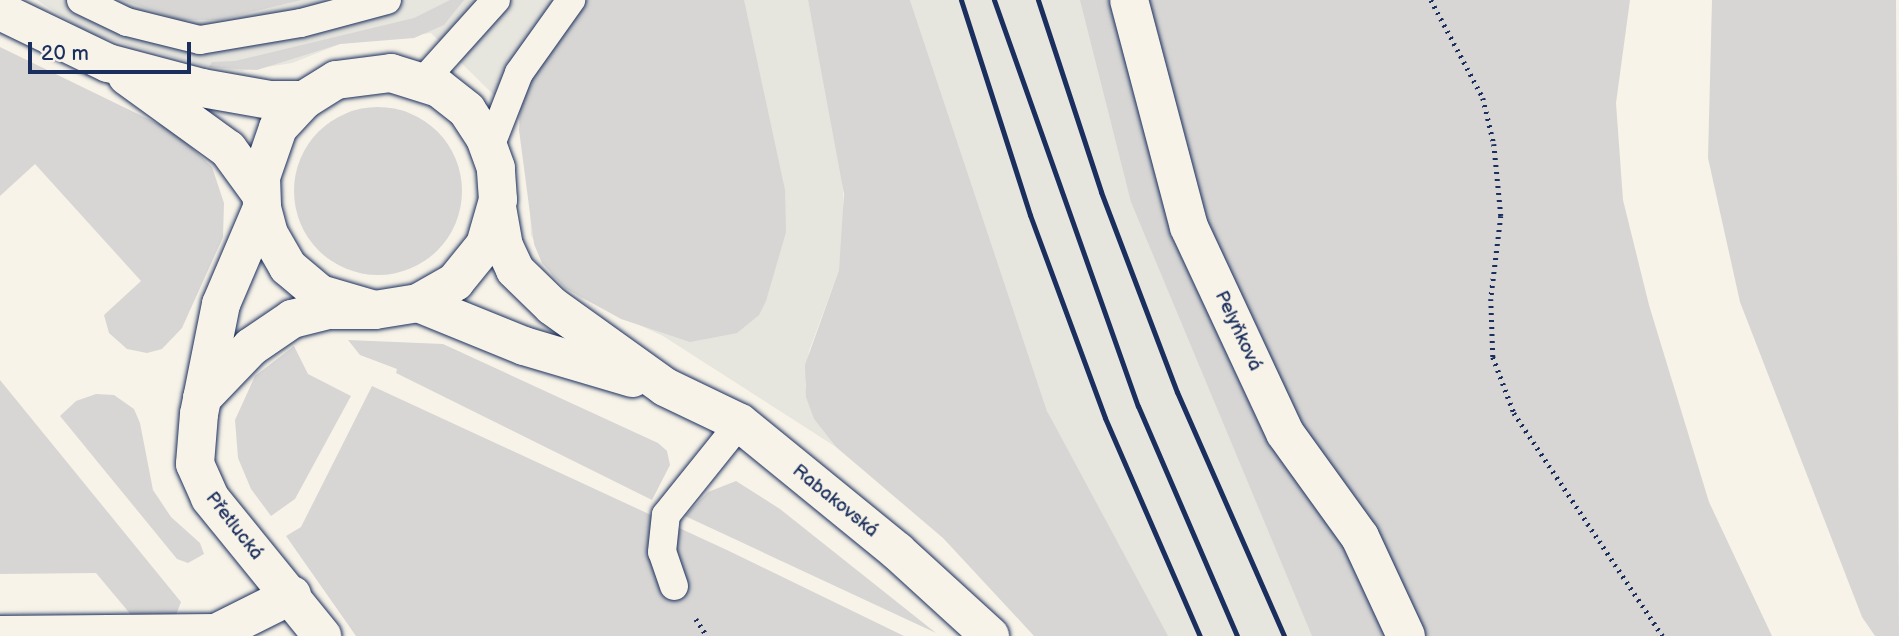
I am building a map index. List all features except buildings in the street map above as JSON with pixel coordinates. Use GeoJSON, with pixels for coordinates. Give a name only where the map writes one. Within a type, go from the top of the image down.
{"type":"FeatureCollection","features":[{"type":"Feature","properties":{"kind":"main road","name":"Pelyňková"},"geometry":{"type":"LineString","coordinates":[[1129,0],[1189,227],[1285,433],[1360,537],[1406,636]]}},
{"type":"Feature","properties":{"kind":"main road","name":"Přetlucká"},"geometry":{"type":"LineString","coordinates":[[0,11],[108,62],[202,88],[270,100],[303,100]]}},
{"type":"Feature","properties":{"kind":"main road","name":"Přetlucká"},"geometry":{"type":"LineString","coordinates":[[108,62],[228,149],[261,201],[274,245],[297,277],[334,300],[374,310]]}},
{"type":"Feature","properties":{"kind":"main road","name":"Přetlucká"},"geometry":{"type":"LineString","coordinates":[[202,398],[251,347],[292,318],[329,310],[374,310],[418,303],[446,290],[472,265],[493,228],[497,207],[496,168],[490,147],[467,110],[424,81],[391,72],[354,74],[303,100],[270,143],[261,201],[225,291],[202,398],[195,447],[198,477],[322,636]]}},
{"type":"Feature","properties":{"kind":"main road","name":"Rabakovská"},"geometry":{"type":"LineString","coordinates":[[497,207],[504,246],[515,270],[584,332],[664,387],[740,424],[897,551],[990,636]]}},
{"type":"Feature","properties":{"kind":"main road","name":"Rabakovská"},"geometry":{"type":"LineString","coordinates":[[418,303],[524,346],[664,387]]}},
{"type":"Feature","properties":{"kind":"main road"},"geometry":{"type":"LineString","coordinates":[[0,635],[216,633],[292,595]]}},
{"type":"Feature","properties":{"kind":"lane"},"geometry":{"type":"LineString","coordinates":[[81,0],[127,22],[201,40],[301,23],[387,0]]}},
{"type":"Feature","properties":{"kind":"lane"},"geometry":{"type":"LineString","coordinates":[[424,81],[496,0]]}},
{"type":"Feature","properties":{"kind":"lane"},"geometry":{"type":"LineString","coordinates":[[490,147],[519,72],[571,0]]}},
{"type":"Feature","properties":{"kind":"lane"},"geometry":{"type":"LineString","coordinates":[[674,586],[662,552],[666,515],[740,424]]}},
{"type":"Feature","properties":{"kind":"path"},"geometry":{"type":"LineString","coordinates":[[1431,0],[1483,98],[1494,144],[1501,216],[1491,299],[1493,358],[1514,413],[1662,636]]}},
{"type":"Feature","properties":{"kind":"shaded area"},"geometry":{"type":"Polygon","coordinates":[[[37,0],[808,0],[842,168],[844,220],[839,270],[809,351],[805,386],[814,419],[836,447],[663,336],[579,297],[553,277],[531,235],[529,182],[519,120],[431,33],[340,44],[292,63],[241,71],[209,67],[89,34],[37,0]]]}},
{"type":"Feature","properties":{"kind":"shaded area"},"geometry":{"type":"Polygon","coordinates":[[[122,0],[301,0],[220,20],[180,20],[122,0]]]}},
{"type":"Feature","properties":{"kind":"shaded area"},"geometry":{"type":"Polygon","coordinates":[[[450,0],[464,0],[444,25],[414,38],[340,44],[257,70],[209,67],[212,62],[235,61],[414,18],[450,0]]]}},
{"type":"Feature","properties":{"kind":"shaded area"},"geometry":{"type":"Polygon","coordinates":[[[587,0],[744,0],[785,190],[786,232],[766,301],[759,315],[737,333],[690,342],[621,319],[565,288],[542,263],[534,244],[519,130],[521,106],[538,66],[587,0]]]}},
{"type":"Feature","properties":{"kind":"shaded area"},"geometry":{"type":"Polygon","coordinates":[[[808,0],[910,0],[1047,411],[1168,636],[1034,636],[943,538],[836,447],[814,419],[806,397],[805,365],[839,270],[844,194],[808,0]]]}},
{"type":"Feature","properties":{"kind":"shaded area"},"geometry":{"type":"Polygon","coordinates":[[[910,0],[1081,0],[1333,636],[1149,636],[1047,411],[910,0]]]}},
{"type":"Feature","properties":{"kind":"shaded area"},"geometry":{"type":"Polygon","coordinates":[[[1080,0],[1115,0],[1164,201],[1350,544],[1390,636],[1312,636],[1131,202],[1080,0]]]}},
{"type":"Feature","properties":{"kind":"shaded area"},"geometry":{"type":"Polygon","coordinates":[[[1141,0],[1630,0],[1616,103],[1623,200],[1649,305],[1709,502],[1772,636],[1426,636],[1365,519],[1300,427],[1196,210],[1141,0]]]}},
{"type":"Feature","properties":{"kind":"shaded area"},"geometry":{"type":"Polygon","coordinates":[[[1712,0],[1896,0],[1899,636],[1875,636],[1862,617],[1740,302],[1708,158],[1712,0]]]}},
{"type":"Feature","properties":{"kind":"shaded area"},"geometry":{"type":"Polygon","coordinates":[[[0,47],[175,132],[212,167],[224,203],[223,237],[182,328],[162,349],[147,353],[127,349],[109,333],[104,315],[141,281],[35,164],[0,196],[0,47]]]}},
{"type":"Feature","properties":{"kind":"shaded area"},"geometry":{"type":"Polygon","coordinates":[[[378,107],[410,113],[438,131],[456,159],[462,191],[456,223],[438,251],[410,269],[378,275],[346,269],[318,251],[300,223],[294,191],[300,159],[318,131],[346,113],[378,107]]]}},
{"type":"Feature","properties":{"kind":"shaded area"},"geometry":{"type":"Polygon","coordinates":[[[348,340],[443,344],[658,443],[667,451],[670,465],[652,500],[396,373],[397,369],[360,355],[348,340]]]}},
{"type":"Feature","properties":{"kind":"shaded area"},"geometry":{"type":"Polygon","coordinates":[[[294,346],[308,374],[351,396],[295,499],[271,516],[251,489],[238,458],[235,420],[255,376],[294,346]]]}},
{"type":"Feature","properties":{"kind":"shaded area"},"geometry":{"type":"Polygon","coordinates":[[[0,380],[181,602],[174,620],[132,616],[96,573],[0,574],[0,380]]]}},
{"type":"Feature","properties":{"kind":"shaded area"},"geometry":{"type":"Polygon","coordinates":[[[372,386],[729,551],[904,636],[356,636],[286,536],[301,527],[372,386]]]}},
{"type":"Feature","properties":{"kind":"shaded area"},"geometry":{"type":"Polygon","coordinates":[[[96,394],[114,395],[134,409],[140,423],[153,490],[171,517],[200,543],[204,554],[188,563],[177,559],[60,416],[76,401],[96,394]]]}},
{"type":"Feature","properties":{"kind":"shaded area"},"geometry":{"type":"Polygon","coordinates":[[[736,481],[780,509],[936,633],[685,516],[708,492],[736,481]]]}},
{"type":"Feature","properties":{"kind":"railway"},"geometry":{"type":"LineString","coordinates":[[961,0],[1030,215],[1105,418],[1200,636]]}},
{"type":"Feature","properties":{"kind":"railway"},"geometry":{"type":"LineString","coordinates":[[994,0],[1138,406],[1237,636]]}},
{"type":"Feature","properties":{"kind":"railway"},"geometry":{"type":"LineString","coordinates":[[1038,0],[1101,192],[1177,392],[1284,636]]}}]}
